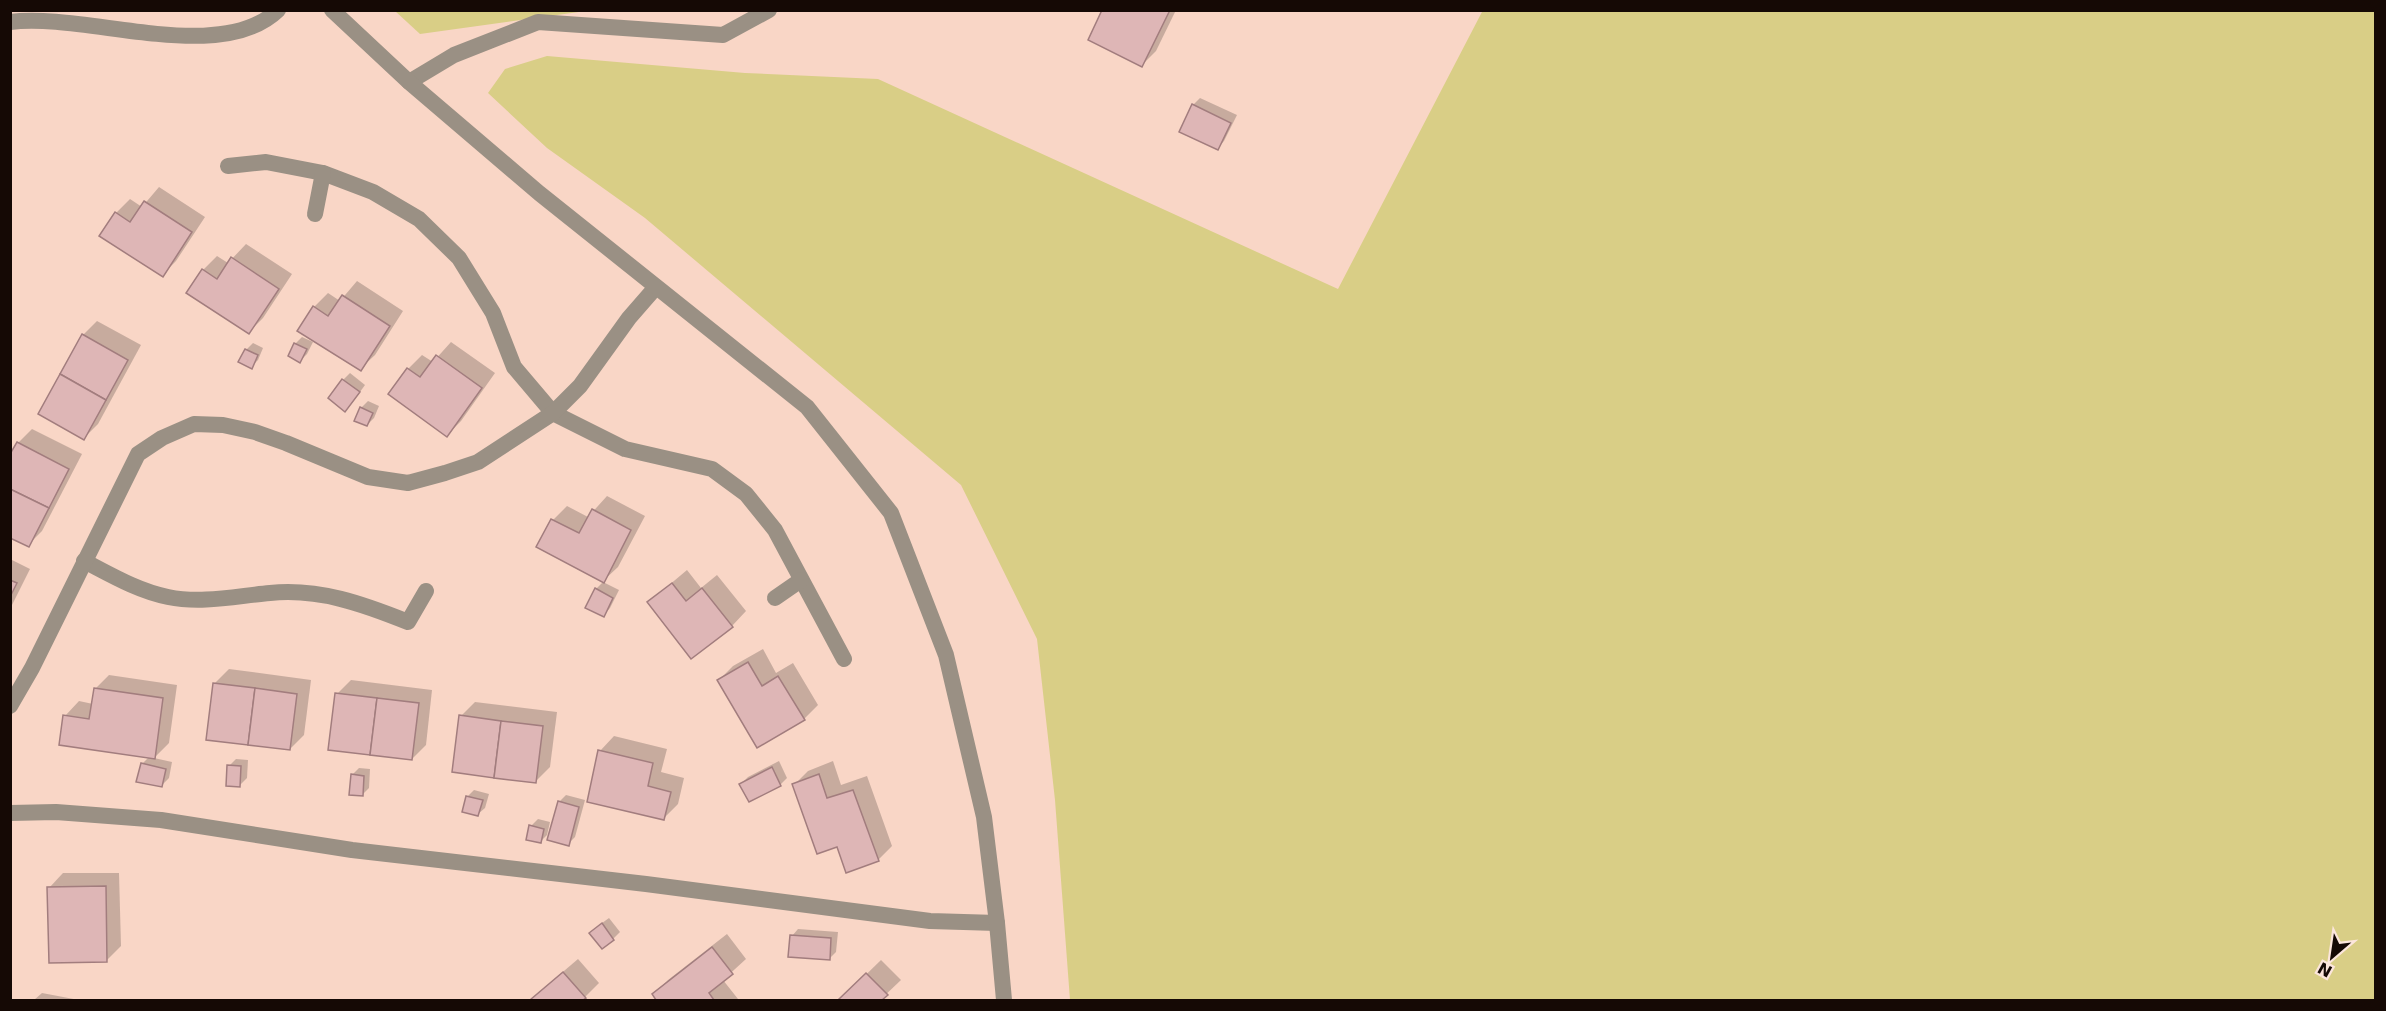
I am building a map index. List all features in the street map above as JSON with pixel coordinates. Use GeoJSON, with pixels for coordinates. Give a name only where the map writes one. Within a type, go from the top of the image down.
{"type":"FeatureCollection","features":[{"type":"Feature","properties":{"kind":"street"},"geometry":{"type":"LineString","coordinates":[[10,22],[49,20],[192,37],[231,34],[265,22],[278,10]]}},
{"type":"Feature","properties":{"kind":"street"},"geometry":{"type":"LineString","coordinates":[[332,10],[409,82],[539,193],[807,407],[891,513],[946,655],[984,817],[998,923],[1004,1000]]}},
{"type":"Feature","properties":{"kind":"street"},"geometry":{"type":"LineString","coordinates":[[409,82],[454,56],[538,22],[723,35],[769,10]]}},
{"type":"Feature","properties":{"kind":"street"},"geometry":{"type":"LineString","coordinates":[[228,166],[266,162],[323,173],[373,192],[418,219],[459,258],[493,313],[514,367],[553,413],[625,448],[712,469],[746,494],[775,530],[844,659]]}},
{"type":"Feature","properties":{"kind":"street"},"geometry":{"type":"LineString","coordinates":[[315,214],[323,173]]}},
{"type":"Feature","properties":{"kind":"street"},"geometry":{"type":"LineString","coordinates":[[10,706],[32,668],[138,454],[162,438],[194,424],[223,425],[255,432],[368,477],[408,483],[478,462],[514,441],[553,413],[580,386],[629,318],[656,287]]}},
{"type":"Feature","properties":{"kind":"street"},"geometry":{"type":"LineString","coordinates":[[84,561],[127,584],[169,597],[203,600],[271,593],[336,596],[408,622],[426,591]]}},
{"type":"Feature","properties":{"kind":"street"},"geometry":{"type":"LineString","coordinates":[[775,598],[801,580]]}},
{"type":"Feature","properties":{"kind":"street"},"geometry":{"type":"LineString","coordinates":[[10,813],[56,812],[161,820],[352,850],[646,884],[930,921],[998,923]]}},
{"type":"Feature","properties":{"kind":"shaded area"},"geometry":{"type":"Polygon","coordinates":[[[1483,10],[2375,11],[2375,1000],[1070,1000],[1055,800],[1037,639],[961,485],[645,218],[547,148],[488,93],[505,69],[547,56],[745,73],[878,79],[1338,289],[1483,10]]]}},
{"type":"Feature","properties":{"kind":"shaded area"},"geometry":{"type":"Polygon","coordinates":[[[395,11],[586,11],[420,34],[395,11]]]}},
{"type":"Feature","properties":{"kind":"building"},"geometry":{"type":"Polygon","coordinates":[[[1102,10],[1170,10],[1142,67],[1088,40],[1102,10]]]}},
{"type":"Feature","properties":{"kind":"building"},"geometry":{"type":"Polygon","coordinates":[[[1192,104],[1231,123],[1218,150],[1179,132],[1192,104]]]}},
{"type":"Feature","properties":{"kind":"building"},"geometry":{"type":"Polygon","coordinates":[[[144,201],[192,232],[163,277],[99,236],[115,212],[130,222],[144,201]]]}},
{"type":"Feature","properties":{"kind":"building"},"geometry":{"type":"Polygon","coordinates":[[[231,257],[279,289],[249,334],[186,293],[202,269],[217,279],[231,257]]]}},
{"type":"Feature","properties":{"kind":"building"},"geometry":{"type":"Polygon","coordinates":[[[342,295],[390,326],[361,371],[297,331],[313,306],[328,316],[342,295]]]}},
{"type":"Feature","properties":{"kind":"building"},"geometry":{"type":"Polygon","coordinates":[[[82,334],[128,360],[106,400],[60,374],[82,334]]]}},
{"type":"Feature","properties":{"kind":"building"},"geometry":{"type":"Polygon","coordinates":[[[294,343],[307,349],[300,363],[288,356],[294,343]]]}},
{"type":"Feature","properties":{"kind":"building"},"geometry":{"type":"Polygon","coordinates":[[[245,349],[258,355],[252,369],[238,362],[245,349]]]}},
{"type":"Feature","properties":{"kind":"building"},"geometry":{"type":"Polygon","coordinates":[[[436,355],[482,388],[447,437],[388,394],[407,368],[420,377],[436,355]]]}},
{"type":"Feature","properties":{"kind":"building"},"geometry":{"type":"Polygon","coordinates":[[[60,374],[106,400],[84,440],[38,414],[60,374]]]}},
{"type":"Feature","properties":{"kind":"building"},"geometry":{"type":"Polygon","coordinates":[[[342,379],[360,392],[345,412],[328,398],[342,379]]]}},
{"type":"Feature","properties":{"kind":"building"},"geometry":{"type":"Polygon","coordinates":[[[360,407],[373,413],[367,426],[354,421],[360,407]]]}},
{"type":"Feature","properties":{"kind":"building"},"geometry":{"type":"Polygon","coordinates":[[[17,442],[69,469],[49,508],[10,489],[10,454],[17,442]]]}},
{"type":"Feature","properties":{"kind":"building"},"geometry":{"type":"Polygon","coordinates":[[[10,489],[49,508],[29,547],[10,538],[10,489]]]}},
{"type":"Feature","properties":{"kind":"building"},"geometry":{"type":"Polygon","coordinates":[[[592,509],[631,530],[604,583],[536,547],[551,519],[579,533],[592,509]]]}},
{"type":"Feature","properties":{"kind":"building"},"geometry":{"type":"Polygon","coordinates":[[[10,580],[17,583],[10,597],[10,580]]]}},
{"type":"Feature","properties":{"kind":"building"},"geometry":{"type":"Polygon","coordinates":[[[672,583],[686,601],[702,588],[733,627],[691,659],[647,602],[672,583]]]}},
{"type":"Feature","properties":{"kind":"building"},"geometry":{"type":"Polygon","coordinates":[[[595,588],[613,598],[604,617],[585,608],[595,588]]]}},
{"type":"Feature","properties":{"kind":"building"},"geometry":{"type":"Polygon","coordinates":[[[748,662],[762,686],[778,676],[805,720],[757,748],[717,680],[748,662]]]}},
{"type":"Feature","properties":{"kind":"building"},"geometry":{"type":"Polygon","coordinates":[[[213,683],[255,688],[248,745],[206,740],[213,683]]]}},
{"type":"Feature","properties":{"kind":"building"},"geometry":{"type":"Polygon","coordinates":[[[94,688],[163,698],[155,759],[59,745],[63,715],[89,719],[94,688]]]}},
{"type":"Feature","properties":{"kind":"building"},"geometry":{"type":"Polygon","coordinates":[[[255,688],[297,694],[290,750],[248,745],[255,688]]]}},
{"type":"Feature","properties":{"kind":"building"},"geometry":{"type":"Polygon","coordinates":[[[335,693],[377,698],[370,755],[328,750],[335,693]]]}},
{"type":"Feature","properties":{"kind":"building"},"geometry":{"type":"Polygon","coordinates":[[[377,698],[419,703],[412,760],[370,755],[377,698]]]}},
{"type":"Feature","properties":{"kind":"building"},"geometry":{"type":"Polygon","coordinates":[[[459,715],[501,721],[494,778],[452,772],[459,715]]]}},
{"type":"Feature","properties":{"kind":"building"},"geometry":{"type":"Polygon","coordinates":[[[501,721],[543,726],[536,783],[494,778],[501,721]]]}},
{"type":"Feature","properties":{"kind":"building"},"geometry":{"type":"Polygon","coordinates":[[[598,750],[653,763],[648,786],[671,792],[664,820],[587,802],[598,750]]]}},
{"type":"Feature","properties":{"kind":"building"},"geometry":{"type":"Polygon","coordinates":[[[141,763],[166,769],[162,787],[136,782],[141,763]]]}},
{"type":"Feature","properties":{"kind":"building"},"geometry":{"type":"Polygon","coordinates":[[[227,765],[241,766],[240,787],[226,786],[227,765]]]}},
{"type":"Feature","properties":{"kind":"building"},"geometry":{"type":"Polygon","coordinates":[[[772,767],[781,786],[749,802],[739,784],[772,767]]]}},
{"type":"Feature","properties":{"kind":"building"},"geometry":{"type":"Polygon","coordinates":[[[351,774],[364,776],[363,796],[349,795],[351,774]]]}},
{"type":"Feature","properties":{"kind":"building"},"geometry":{"type":"Polygon","coordinates":[[[819,774],[827,798],[853,790],[879,861],[846,873],[837,847],[817,854],[792,784],[819,774]]]}},
{"type":"Feature","properties":{"kind":"building"},"geometry":{"type":"Polygon","coordinates":[[[466,796],[483,800],[478,816],[462,812],[466,796]]]}},
{"type":"Feature","properties":{"kind":"building"},"geometry":{"type":"Polygon","coordinates":[[[558,801],[579,807],[569,846],[547,840],[558,801]]]}},
{"type":"Feature","properties":{"kind":"building"},"geometry":{"type":"Polygon","coordinates":[[[529,825],[544,829],[541,843],[526,840],[529,825]]]}},
{"type":"Feature","properties":{"kind":"building"},"geometry":{"type":"Polygon","coordinates":[[[106,886],[107,962],[49,963],[47,887],[106,886]]]}},
{"type":"Feature","properties":{"kind":"building"},"geometry":{"type":"Polygon","coordinates":[[[602,923],[614,940],[602,949],[589,933],[602,923]]]}},
{"type":"Feature","properties":{"kind":"building"},"geometry":{"type":"Polygon","coordinates":[[[790,935],[831,938],[830,960],[788,957],[790,935]]]}},
{"type":"Feature","properties":{"kind":"building"},"geometry":{"type":"Polygon","coordinates":[[[712,947],[733,974],[709,993],[714,1000],[656,1000],[652,994],[712,947]]]}},
{"type":"Feature","properties":{"kind":"building"},"geometry":{"type":"Polygon","coordinates":[[[563,972],[586,998],[583,1000],[530,1000],[563,972]]]}},
{"type":"Feature","properties":{"kind":"building"},"geometry":{"type":"Polygon","coordinates":[[[866,973],[888,995],[882,1000],[838,1000],[866,973]]]}}]}
